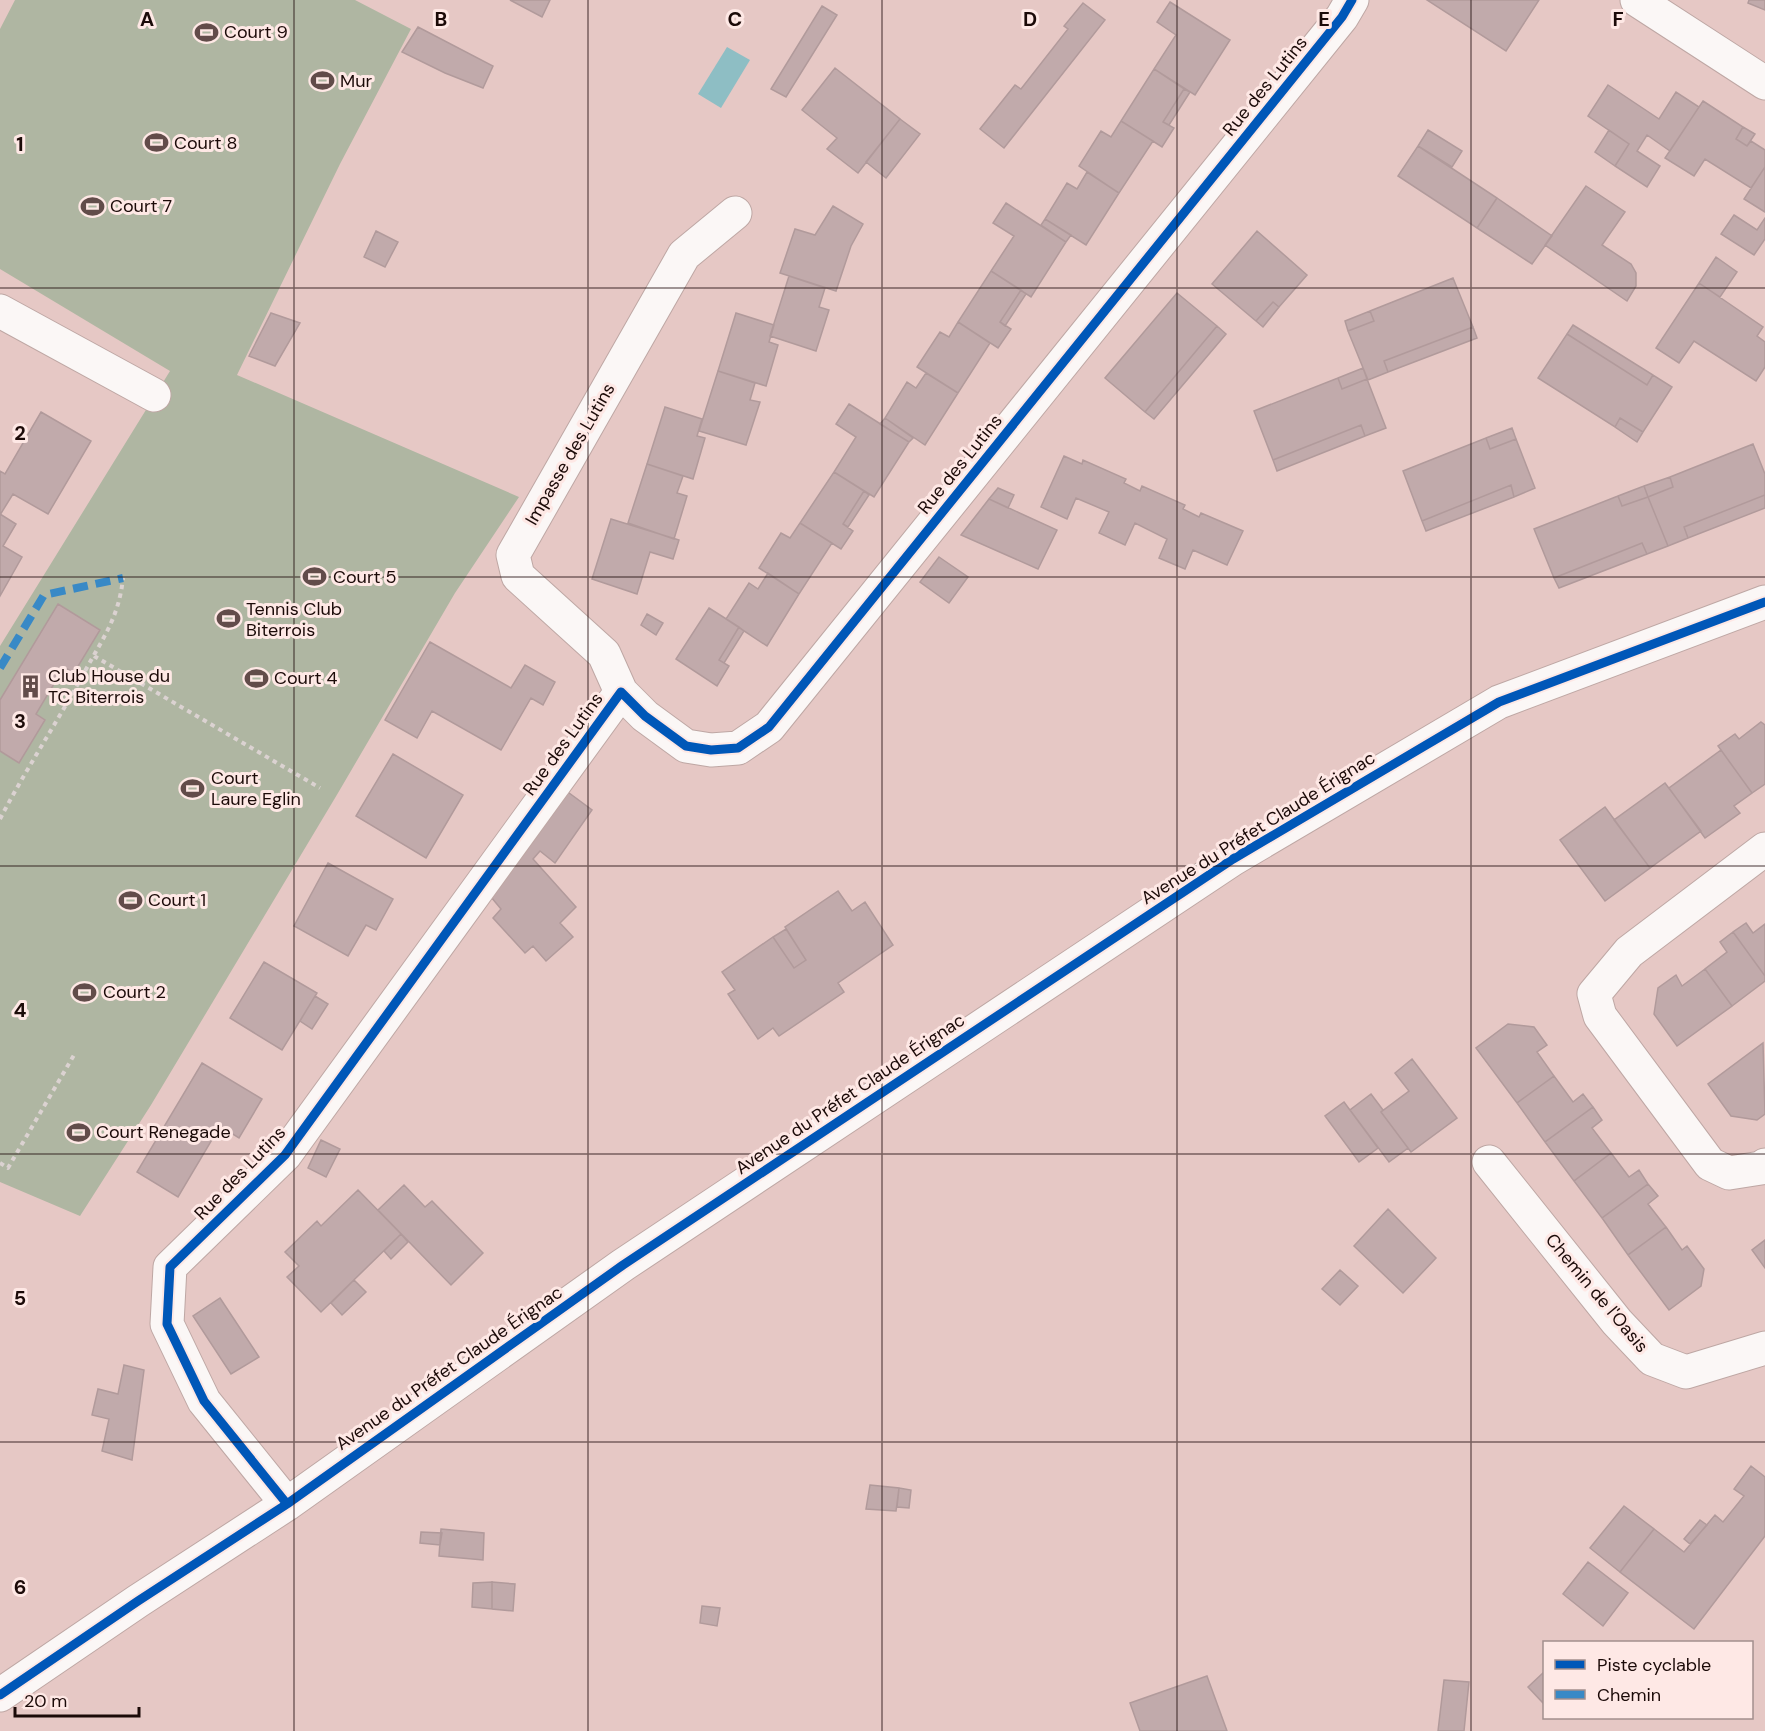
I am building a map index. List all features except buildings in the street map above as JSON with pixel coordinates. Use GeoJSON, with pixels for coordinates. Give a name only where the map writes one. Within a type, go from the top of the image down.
{"type":"FeatureCollection","features":[{"type":"Feature","properties":{"kind":"street","name":"Rue des Lutins"},"geometry":{"type":"LineString","coordinates":[[287,1504],[204,1401],[167,1324],[170,1267],[285,1155],[621,692],[645,716],[686,746],[711,750],[738,748],[769,727],[1334,27],[1352,0]]}},
{"type":"Feature","properties":{"kind":"street"},"geometry":{"type":"LineString","coordinates":[[1637,0],[1765,83]]}},
{"type":"Feature","properties":{"kind":"street","name":"Impasse des Lutins"},"geometry":{"type":"LineString","coordinates":[[621,692],[604,654],[518,576],[513,555],[684,255],[735,213]]}},
{"type":"Feature","properties":{"kind":"street"},"geometry":{"type":"LineString","coordinates":[[2,317],[154,395]]}},
{"type":"Feature","properties":{"kind":"street","name":"Avenue du Préfet Claude Érignac"},"geometry":{"type":"LineString","coordinates":[[0,1695],[287,1504],[623,1265],[1233,859],[1499,702],[1765,602]]}},
{"type":"Feature","properties":{"kind":"street"},"geometry":{"type":"LineString","coordinates":[[1765,849],[1629,952],[1594,994],[1600,1016],[1710,1164],[1729,1173],[1761,1168],[1765,1165]]}},
{"type":"Feature","properties":{"kind":"street","name":"Chemin de l'Oasis"},"geometry":{"type":"LineString","coordinates":[[1489,1162],[1617,1322],[1652,1359],[1686,1372],[1765,1348]]}},
{"type":"Feature","properties":{"kind":"path"},"geometry":{"type":"LineString","coordinates":[[0,819],[117,613],[123,578]]}},
{"type":"Feature","properties":{"kind":"path"},"geometry":{"type":"LineString","coordinates":[[94,656],[320,788]]}},
{"type":"Feature","properties":{"kind":"path"},"geometry":{"type":"LineString","coordinates":[[0,1163],[8,1168],[74,1055]]}},
{"type":"Feature","properties":{"kind":"green space","name":"Tennis Club Biterrois"},"geometry":{"type":"Polygon","coordinates":[[[15,0],[355,0],[411,29],[340,164],[237,375],[519,497],[455,593],[151,1105],[80,1216],[0,1182],[0,646],[170,371],[0,269],[0,29],[15,0]]]}},
{"type":"Feature","properties":{"kind":"water"},"geometry":{"type":"Polygon","coordinates":[[[727,47],[750,60],[721,108],[698,94],[727,47]]]}},
{"type":"Feature","properties":{"kind":"marked path"},"geometry":{"type":"LineString","coordinates":[[0,668],[44,595],[123,578]]}},
{"type":"Feature","properties":{"kind":"cycle path"},"geometry":{"type":"LineString","coordinates":[[287,1504],[204,1401],[167,1324],[170,1267],[285,1155],[621,692],[645,716],[686,746],[711,750],[738,748],[769,727],[1342,17],[1352,0]]}},
{"type":"Feature","properties":{"kind":"cycle path"},"geometry":{"type":"LineString","coordinates":[[0,1695],[287,1504],[623,1265],[1233,859],[1499,702],[1765,602]]}},
{"type":"Feature","properties":{"kind":"place","name":"Court 9"},"geometry":{"type":"Point","coordinates":[206,32]}},
{"type":"Feature","properties":{"kind":"place","name":"Mur"},"geometry":{"type":"Point","coordinates":[322,81]}},
{"type":"Feature","properties":{"kind":"place","name":"Court 8"},"geometry":{"type":"Point","coordinates":[156,143]}},
{"type":"Feature","properties":{"kind":"place","name":"Court 7"},"geometry":{"type":"Point","coordinates":[92,206]}},
{"type":"Feature","properties":{"kind":"place","name":"Court 5"},"geometry":{"type":"Point","coordinates":[315,577]}},
{"type":"Feature","properties":{"kind":"place","name":"Tennis Club Biterrois"},"geometry":{"type":"Point","coordinates":[228,619]}},
{"type":"Feature","properties":{"kind":"place","name":"Court 4"},"geometry":{"type":"Point","coordinates":[256,678]}},
{"type":"Feature","properties":{"kind":"place","name":"Club House du TC Biterrois"},"geometry":{"type":"Point","coordinates":[30,686]}},
{"type":"Feature","properties":{"kind":"place","name":"Court Laure Eglin"},"geometry":{"type":"Point","coordinates":[193,788]}},
{"type":"Feature","properties":{"kind":"place","name":"Court 1"},"geometry":{"type":"Point","coordinates":[130,900]}},
{"type":"Feature","properties":{"kind":"place","name":"Court 2"},"geometry":{"type":"Point","coordinates":[85,992]}},
{"type":"Feature","properties":{"kind":"place","name":"Court Renegade"},"geometry":{"type":"Point","coordinates":[78,1132]}}]}
